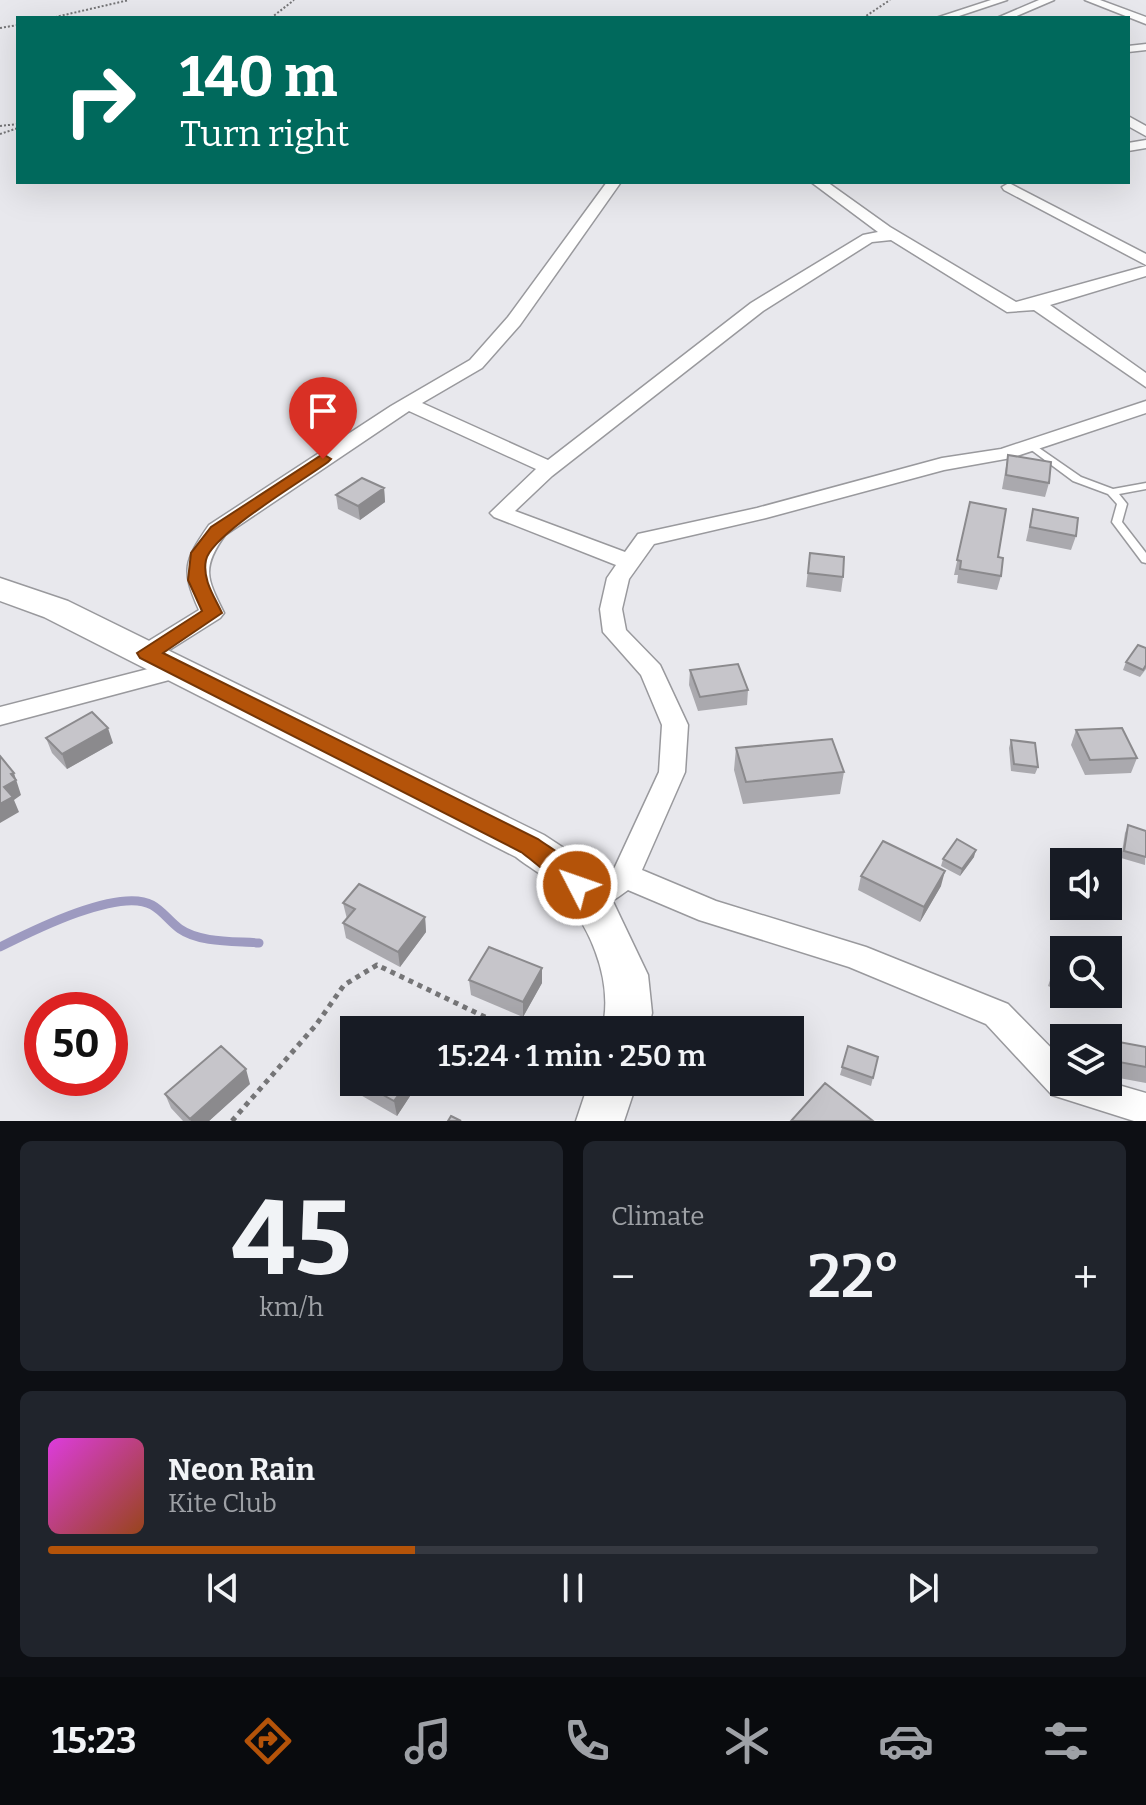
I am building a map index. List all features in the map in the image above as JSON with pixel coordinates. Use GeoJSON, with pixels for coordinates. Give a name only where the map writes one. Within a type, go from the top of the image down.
{"type":"FeatureCollection","features":[{"type":"Feature","properties":{"kind":"main road"},"geometry":{"type":"LineString","coordinates":[[0,589],[56,609],[530,846],[564,870],[591,899],[626,975],[628,1016]]}},
{"type":"Feature","properties":{"kind":"main road"},"geometry":{"type":"LineString","coordinates":[[600,1121],[608,1096]]}},
{"type":"Feature","properties":{"kind":"street"},"geometry":{"type":"LineString","coordinates":[[948,16],[1002,0]]}},
{"type":"Feature","properties":{"kind":"street"},"geometry":{"type":"LineString","coordinates":[[1007,16],[1049,0]]}},
{"type":"Feature","properties":{"kind":"street"},"geometry":{"type":"LineString","coordinates":[[1090,0],[1146,21]]}},
{"type":"Feature","properties":{"kind":"street"},"geometry":{"type":"LineString","coordinates":[[0,716],[163,661],[212,613],[197,580],[197,557],[217,530],[408,404],[476,364],[495,343],[613,184]]}},
{"type":"Feature","properties":{"kind":"street"},"geometry":{"type":"LineString","coordinates":[[821,184],[894,235],[1013,308],[1037,304],[1146,271]]}},
{"type":"Feature","properties":{"kind":"street"},"geometry":{"type":"LineString","coordinates":[[1017,184],[1009,187],[1146,260]]}},
{"type":"Feature","properties":{"kind":"street"},"geometry":{"type":"LineString","coordinates":[[627,561],[501,513],[550,468],[757,307],[868,238],[894,235]]}},
{"type":"Feature","properties":{"kind":"street"},"geometry":{"type":"LineString","coordinates":[[1037,304],[1146,381]]}},
{"type":"Feature","properties":{"kind":"street"},"geometry":{"type":"LineString","coordinates":[[408,404],[550,468]]}},
{"type":"Feature","properties":{"kind":"street"},"geometry":{"type":"LineString","coordinates":[[591,899],[625,877],[672,772],[675,725],[651,671],[615,632],[611,609],[618,578],[627,561],[646,539],[759,514],[942,464],[1004,454],[1146,407]]}},
{"type":"Feature","properties":{"kind":"street"},"geometry":{"type":"LineString","coordinates":[[625,877],[650,884],[709,911],[855,956],[997,1014],[1064,1084],[1146,1109]]}},
{"type":"Feature","properties":{"kind":"lane"},"geometry":{"type":"LineString","coordinates":[[1029,444],[1077,479],[1112,492],[1122,504],[1117,522],[1146,560]]}},
{"type":"Feature","properties":{"kind":"lane"},"geometry":{"type":"LineString","coordinates":[[1112,492],[1146,486]]}},
{"type":"Feature","properties":{"kind":"path"},"geometry":{"type":"LineString","coordinates":[[60,16],[129,0]]}},
{"type":"Feature","properties":{"kind":"path"},"geometry":{"type":"LineString","coordinates":[[274,16],[294,0]]}},
{"type":"Feature","properties":{"kind":"path"},"geometry":{"type":"LineString","coordinates":[[866,16],[890,0]]}},
{"type":"Feature","properties":{"kind":"path"},"geometry":{"type":"LineString","coordinates":[[232,1121],[316,1025],[344,985],[377,965],[483,1016]]}},
{"type":"Feature","properties":{"kind":"building"},"geometry":{"type":"Polygon","coordinates":[[[1008,455],[1051,462],[1049,483],[1006,475],[1008,455]]]}},
{"type":"Feature","properties":{"kind":"building"},"geometry":{"type":"Polygon","coordinates":[[[362,478],[384,488],[358,506],[336,495],[362,478]]]}},
{"type":"Feature","properties":{"kind":"building"},"geometry":{"type":"Polygon","coordinates":[[[970,502],[1006,509],[998,557],[1003,558],[1001,576],[960,569],[961,561],[957,560],[970,502]]]}},
{"type":"Feature","properties":{"kind":"building"},"geometry":{"type":"Polygon","coordinates":[[[1033,509],[1078,518],[1076,536],[1030,527],[1033,509]]]}},
{"type":"Feature","properties":{"kind":"building"},"geometry":{"type":"Polygon","coordinates":[[[810,553],[844,557],[843,577],[808,573],[810,553]]]}},
{"type":"Feature","properties":{"kind":"building"},"geometry":{"type":"Polygon","coordinates":[[[1138,645],[1146,648],[1143,670],[1126,662],[1138,645]]]}},
{"type":"Feature","properties":{"kind":"building"},"geometry":{"type":"Polygon","coordinates":[[[738,664],[748,690],[700,697],[690,670],[738,664]]]}},
{"type":"Feature","properties":{"kind":"building"},"geometry":{"type":"Polygon","coordinates":[[[92,712],[108,728],[62,754],[46,738],[92,712]]]}},
{"type":"Feature","properties":{"kind":"building"},"geometry":{"type":"Polygon","coordinates":[[[1122,728],[1137,758],[1090,760],[1076,730],[1122,728]]]}},
{"type":"Feature","properties":{"kind":"building"},"geometry":{"type":"Polygon","coordinates":[[[832,739],[844,772],[746,782],[736,748],[832,739]]]}},
{"type":"Feature","properties":{"kind":"building"},"geometry":{"type":"Polygon","coordinates":[[[1011,740],[1035,743],[1038,767],[1014,764],[1011,740]]]}},
{"type":"Feature","properties":{"kind":"building"},"geometry":{"type":"Polygon","coordinates":[[[0,756],[16,780],[4,787],[13,797],[0,804],[0,756]]]}},
{"type":"Feature","properties":{"kind":"building"},"geometry":{"type":"Polygon","coordinates":[[[1128,825],[1146,831],[1146,857],[1124,851],[1128,825]]]}},
{"type":"Feature","properties":{"kind":"building"},"geometry":{"type":"Polygon","coordinates":[[[957,839],[976,850],[962,869],[943,859],[957,839]]]}},
{"type":"Feature","properties":{"kind":"building"},"geometry":{"type":"Polygon","coordinates":[[[883,841],[945,871],[924,907],[861,876],[883,841]]]}},
{"type":"Feature","properties":{"kind":"building"},"geometry":{"type":"Polygon","coordinates":[[[359,884],[425,917],[398,952],[343,923],[355,909],[343,903],[359,884]]]}},
{"type":"Feature","properties":{"kind":"building"},"geometry":{"type":"Polygon","coordinates":[[[489,947],[542,968],[523,1002],[469,980],[489,947]]]}},
{"type":"Feature","properties":{"kind":"building"},"geometry":{"type":"Polygon","coordinates":[[[1122,1043],[1146,1047],[1146,1067],[1122,1063],[1122,1043]]]}},
{"type":"Feature","properties":{"kind":"building"},"geometry":{"type":"Polygon","coordinates":[[[221,1046],[246,1069],[190,1119],[165,1094],[221,1046]]]}},
{"type":"Feature","properties":{"kind":"building"},"geometry":{"type":"Polygon","coordinates":[[[848,1046],[878,1057],[873,1078],[842,1067],[848,1046]]]}},
{"type":"Feature","properties":{"kind":"building"},"geometry":{"type":"Polygon","coordinates":[[[825,1083],[873,1121],[791,1121],[825,1083]]]}},
{"type":"Feature","properties":{"kind":"waterway"},"geometry":{"type":"LineString","coordinates":[[0,947],[76,913],[98,906],[137,901],[160,910],[188,934],[259,943]]}},
{"type":"Feature","properties":{"kind":"route"},"geometry":{"type":"LineString","coordinates":[[323,459],[217,530],[197,557],[197,580],[212,613],[147,653],[530,846],[564,870],[577,885]]}}]}
